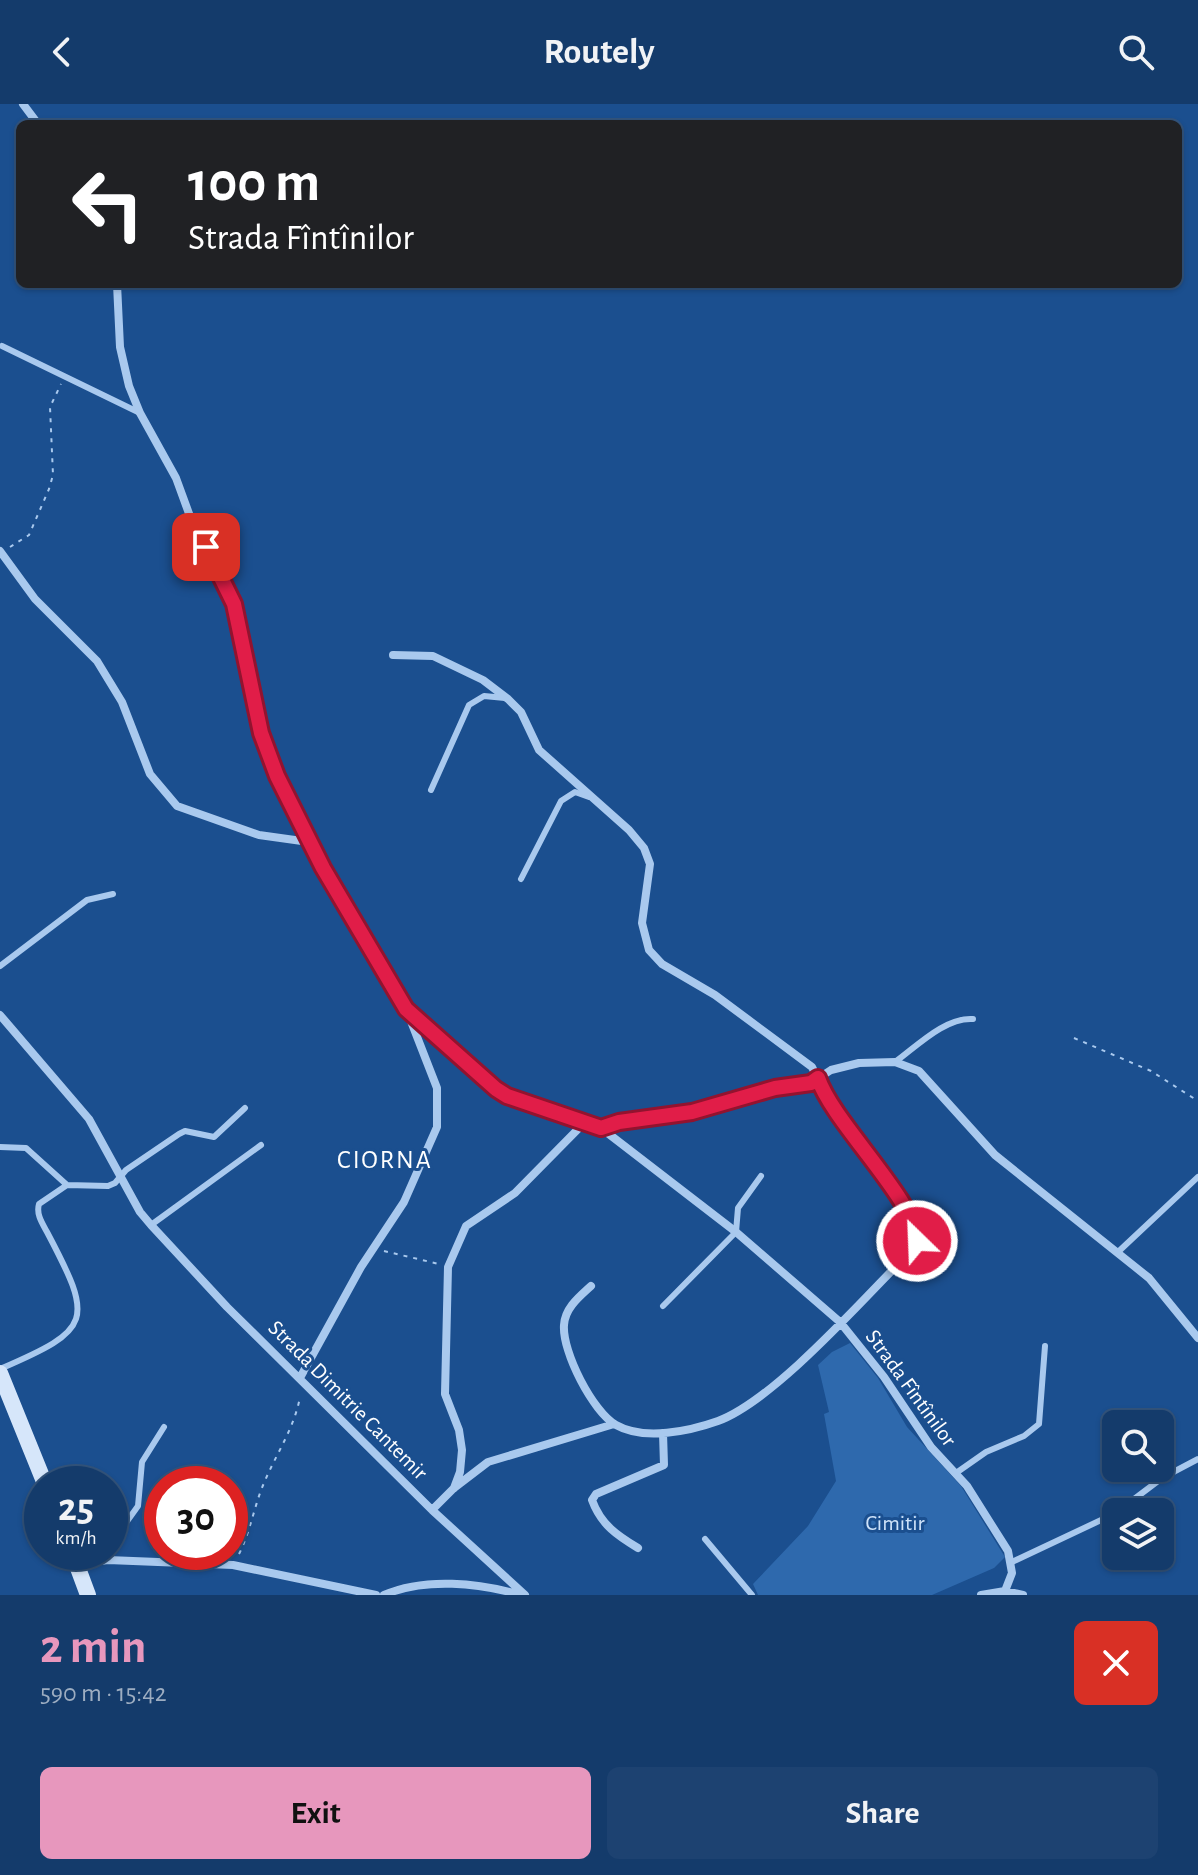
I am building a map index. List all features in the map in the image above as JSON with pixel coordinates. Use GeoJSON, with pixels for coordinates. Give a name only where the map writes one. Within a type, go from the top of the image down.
{"type":"FeatureCollection","features":[{"type":"Feature","properties":{"kind":"main road"},"geometry":{"type":"LineString","coordinates":[[0,1371],[38,1466]]}},
{"type":"Feature","properties":{"kind":"main road"},"geometry":{"type":"LineString","coordinates":[[82,1570],[88,1595]]}},
{"type":"Feature","properties":{"kind":"street","name":"Strada Fîntînilor"},"geometry":{"type":"LineString","coordinates":[[117,288],[123,367],[140,413],[176,478],[195,530],[228,586],[261,733],[309,842],[406,1009],[507,1096],[601,1128],[736,1232],[840,1322],[884,1377],[931,1447],[956,1473],[1012,1562]]}},
{"type":"Feature","properties":{"kind":"street"},"geometry":{"type":"LineString","coordinates":[[2,554],[35,599],[67,627],[97,661],[122,702],[150,774],[177,806],[259,835],[309,842]]}},
{"type":"Feature","properties":{"kind":"street"},"geometry":{"type":"LineString","coordinates":[[393,655],[433,656],[483,680],[508,699],[521,712],[539,750],[589,797],[623,823],[647,856],[651,872],[642,933],[654,957],[715,995],[812,1067],[818,1078]]}},
{"type":"Feature","properties":{"kind":"street"},"geometry":{"type":"LineString","coordinates":[[301,1376],[373,1249],[404,1202],[431,1143],[439,1115],[437,1088],[406,1009]]}},
{"type":"Feature","properties":{"kind":"street","name":"Strada Dimitrie Cantemir"},"geometry":{"type":"LineString","coordinates":[[0,1015],[89,1119],[151,1225],[227,1307],[301,1376],[432,1510],[524,1595]]}},
{"type":"Feature","properties":{"kind":"street"},"geometry":{"type":"LineString","coordinates":[[601,1128],[619,1122],[692,1112],[775,1088],[811,1083],[831,1070],[859,1063],[895,1062],[919,1071],[995,1155],[1118,1252],[1171,1302],[1198,1338]]}},
{"type":"Feature","properties":{"kind":"street","name":"Strada Fîntînilor"},"geometry":{"type":"LineString","coordinates":[[818,1078],[917,1233],[917,1241],[910,1252],[840,1322]]}},
{"type":"Feature","properties":{"kind":"street"},"geometry":{"type":"LineString","coordinates":[[454,1488],[460,1472],[462,1450],[459,1430],[445,1394],[448,1267],[466,1226],[515,1193],[585,1122]]}},
{"type":"Feature","properties":{"kind":"street"},"geometry":{"type":"LineString","coordinates":[[591,1286],[568,1310],[565,1336],[589,1395],[614,1424],[626,1429],[663,1433],[690,1430],[732,1413],[765,1392],[840,1322]]}},
{"type":"Feature","properties":{"kind":"street"},"geometry":{"type":"LineString","coordinates":[[432,1510],[488,1462],[614,1424]]}},
{"type":"Feature","properties":{"kind":"street"},"geometry":{"type":"LineString","coordinates":[[638,1548],[615,1534],[600,1518],[592,1500],[596,1494],[664,1465],[663,1433]]}},
{"type":"Feature","properties":{"kind":"street"},"geometry":{"type":"LineString","coordinates":[[1005,1591],[1012,1562]]}},
{"type":"Feature","properties":{"kind":"street"},"geometry":{"type":"LineString","coordinates":[[248,1568],[376,1595]]}},
{"type":"Feature","properties":{"kind":"street"},"geometry":{"type":"LineString","coordinates":[[384,1595],[409,1588],[449,1584],[488,1587],[524,1595]]}},
{"type":"Feature","properties":{"kind":"street"},"geometry":{"type":"LineString","coordinates":[[981,1595],[1005,1591],[1023,1595]]}},
{"type":"Feature","properties":{"kind":"lane"},"geometry":{"type":"LineString","coordinates":[[2,346],[140,413]]}},
{"type":"Feature","properties":{"kind":"lane"},"geometry":{"type":"LineString","coordinates":[[431,790],[469,705],[484,696],[508,699]]}},
{"type":"Feature","properties":{"kind":"lane"},"geometry":{"type":"LineString","coordinates":[[521,879],[561,801],[575,792],[589,797]]}},
{"type":"Feature","properties":{"kind":"lane"},"geometry":{"type":"LineString","coordinates":[[0,966],[87,900],[113,894]]}},
{"type":"Feature","properties":{"kind":"lane"},"geometry":{"type":"LineString","coordinates":[[895,1062],[937,1031],[959,1020],[973,1019]]}},
{"type":"Feature","properties":{"kind":"lane"},"geometry":{"type":"LineString","coordinates":[[0,1371],[54,1344],[78,1320],[79,1302],[68,1272],[37,1209],[46,1197],[67,1185],[108,1186],[185,1131],[214,1137],[245,1108]]}},
{"type":"Feature","properties":{"kind":"lane"},"geometry":{"type":"LineString","coordinates":[[151,1225],[261,1145]]}},
{"type":"Feature","properties":{"kind":"lane"},"geometry":{"type":"LineString","coordinates":[[0,1147],[26,1148],[67,1185]]}},
{"type":"Feature","properties":{"kind":"lane"},"geometry":{"type":"LineString","coordinates":[[663,1306],[736,1232],[738,1208],[761,1176]]}},
{"type":"Feature","properties":{"kind":"lane"},"geometry":{"type":"LineString","coordinates":[[1118,1252],[1198,1177]]}},
{"type":"Feature","properties":{"kind":"lane","name":"Strada Fîntînilor"},"geometry":{"type":"LineString","coordinates":[[956,1473],[986,1452],[1024,1436],[1039,1424],[1045,1346]]}},
{"type":"Feature","properties":{"kind":"lane"},"geometry":{"type":"LineString","coordinates":[[128,1522],[141,1496],[142,1462],[164,1427]]}},
{"type":"Feature","properties":{"kind":"lane"},"geometry":{"type":"LineString","coordinates":[[1136,1498],[1171,1473],[1198,1459]]}},
{"type":"Feature","properties":{"kind":"lane"},"geometry":{"type":"LineString","coordinates":[[1012,1562],[1102,1519]]}},
{"type":"Feature","properties":{"kind":"lane"},"geometry":{"type":"LineString","coordinates":[[705,1539],[752,1595]]}},
{"type":"Feature","properties":{"kind":"path"},"geometry":{"type":"LineString","coordinates":[[2,554],[29,535],[49,489],[53,475],[50,407],[57,387],[70,379]]}},
{"type":"Feature","properties":{"kind":"path"},"geometry":{"type":"LineString","coordinates":[[1074,1038],[1151,1071],[1198,1101]]}},
{"type":"Feature","properties":{"kind":"path"},"geometry":{"type":"LineString","coordinates":[[373,1249],[448,1267]]}},
{"type":"Feature","properties":{"kind":"path"},"geometry":{"type":"LineString","coordinates":[[248,1537],[262,1487],[296,1416],[301,1376]]}},
{"type":"Feature","properties":{"kind":"green space","name":"Cimitir"},"geometry":{"type":"Polygon","coordinates":[[[850,1343],[878,1378],[907,1427],[961,1486],[1005,1557],[994,1568],[932,1595],[758,1595],[753,1584],[808,1526],[836,1481],[824,1414],[829,1412],[818,1365],[832,1352],[850,1343]]]}},
{"type":"Feature","properties":{"kind":"district","name":"CIORNA"},"geometry":{"type":"Point","coordinates":[385,1160]}},
{"type":"Feature","properties":{"kind":"route"},"geometry":{"type":"LineString","coordinates":[[206,547],[228,586],[234,604],[261,733],[277,776],[337,894],[406,1009],[507,1096],[601,1128],[619,1122],[692,1112],[775,1088],[811,1083],[818,1078],[858,1144],[883,1174],[911,1220],[917,1241]]}}]}
